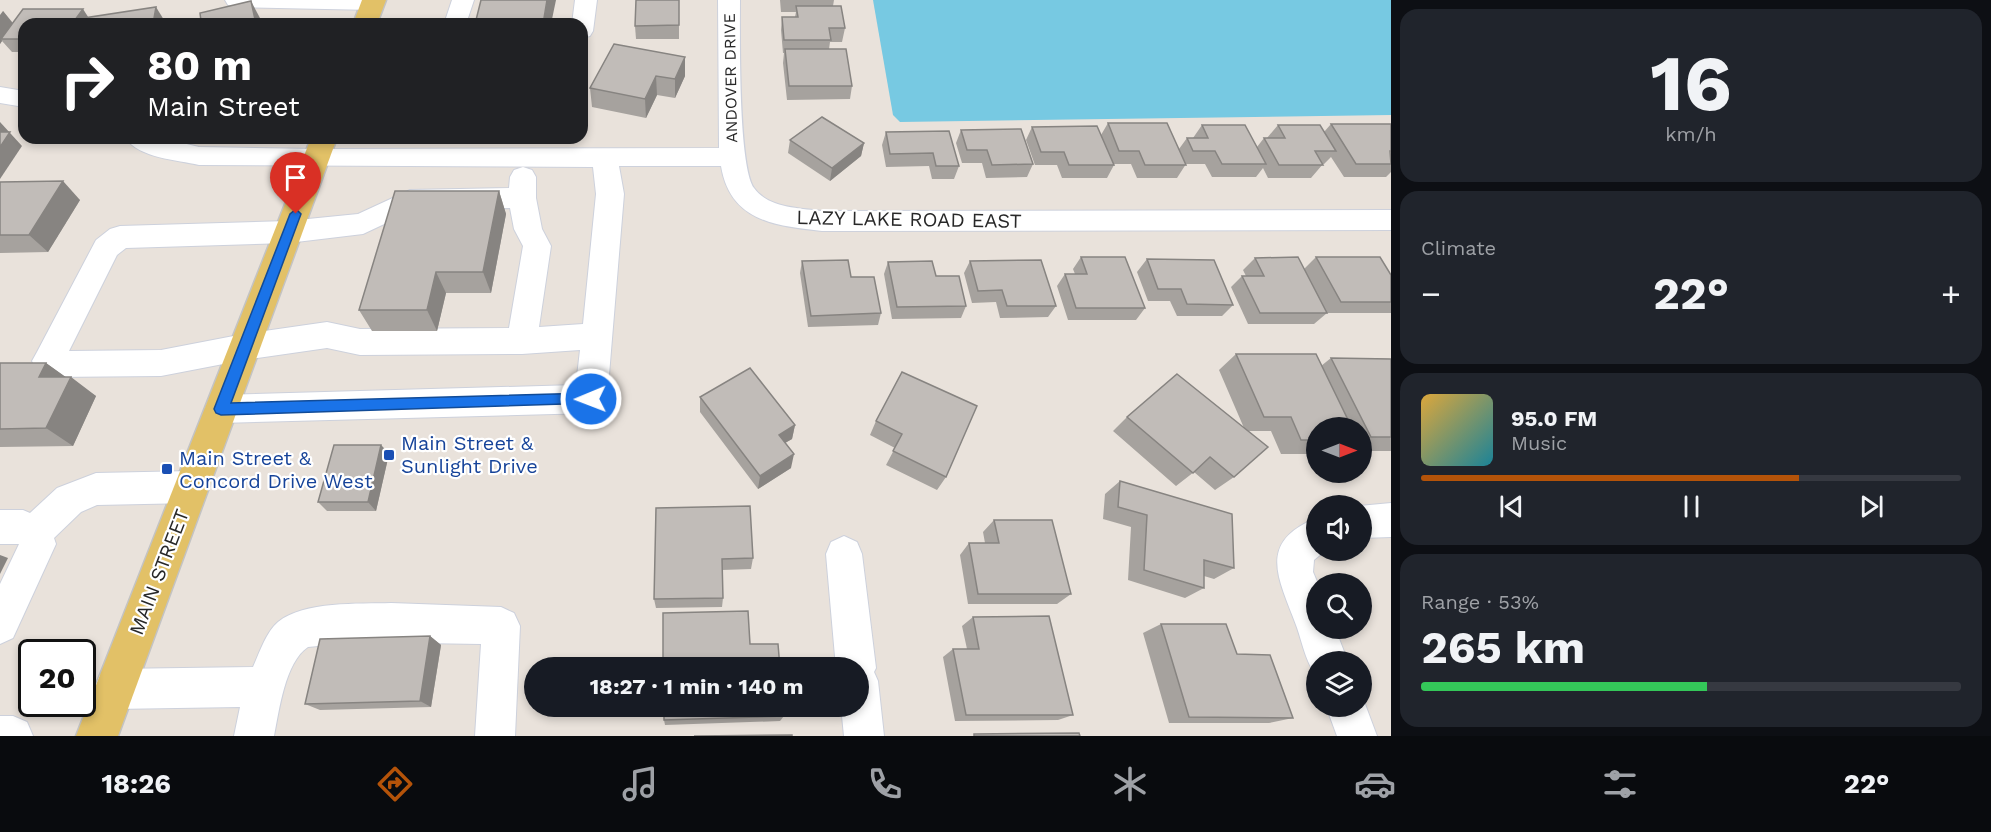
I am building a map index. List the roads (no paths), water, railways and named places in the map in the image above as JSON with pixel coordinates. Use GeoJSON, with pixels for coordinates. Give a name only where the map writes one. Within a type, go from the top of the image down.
{"type":"FeatureCollection","features":[{"type":"Feature","properties":{"kind":"main road","name":"MAIN STREET"},"geometry":{"type":"LineString","coordinates":[[97,736],[321,148]]}},
{"type":"Feature","properties":{"kind":"street"},"geometry":{"type":"LineString","coordinates":[[236,0],[276,0],[371,9]]}},
{"type":"Feature","properties":{"kind":"street"},"geometry":{"type":"LineString","coordinates":[[457,18],[463,0]]}},
{"type":"Feature","properties":{"kind":"street"},"geometry":{"type":"LineString","coordinates":[[584,18],[586,0]]}},
{"type":"Feature","properties":{"kind":"street","name":"ANDOVER DRIVE"},"geometry":{"type":"LineString","coordinates":[[729,0],[732,157]]}},
{"type":"Feature","properties":{"kind":"street"},"geometry":{"type":"LineString","coordinates":[[0,95],[18,98]]}},
{"type":"Feature","properties":{"kind":"street"},"geometry":{"type":"LineString","coordinates":[[152,144],[199,156],[321,148],[417,148],[523,157],[565,147],[605,157],[732,157]]}},
{"type":"Feature","properties":{"kind":"street"},"geometry":{"type":"LineString","coordinates":[[522,341],[537,246],[528,229],[522,198],[523,157]]}},
{"type":"Feature","properties":{"kind":"street"},"geometry":{"type":"LineString","coordinates":[[221,409],[591,399],[610,194],[605,157]]}},
{"type":"Feature","properties":{"kind":"street","name":"LAZY LAKE ROAD EAST"},"geometry":{"type":"LineString","coordinates":[[732,157],[740,191],[758,205],[785,217],[822,221],[1391,220]]}},
{"type":"Feature","properties":{"kind":"street"},"geometry":{"type":"LineString","coordinates":[[522,198],[410,200],[363,224],[288,232],[120,237],[106,248],[48,361],[52,364],[160,363],[244,347],[327,335],[360,342],[522,341],[597,336]]}},
{"type":"Feature","properties":{"kind":"street"},"geometry":{"type":"LineString","coordinates":[[0,626],[38,544],[17,529],[69,500],[96,489],[192,487]]}},
{"type":"Feature","properties":{"kind":"street"},"geometry":{"type":"LineString","coordinates":[[1306,544],[1296,552],[1295,572],[1325,651]]}},
{"type":"Feature","properties":{"kind":"street"},"geometry":{"type":"LineString","coordinates":[[844,554],[855,657]]}},
{"type":"Feature","properties":{"kind":"street"},"geometry":{"type":"LineString","coordinates":[[254,736],[264,687],[291,635],[311,625],[412,623],[501,626],[495,736]]}},
{"type":"Feature","properties":{"kind":"street"},"geometry":{"type":"LineString","coordinates":[[114,689],[264,687]]}},
{"type":"Feature","properties":{"kind":"street"},"geometry":{"type":"LineString","coordinates":[[862,717],[864,736]]}},
{"type":"Feature","properties":{"kind":"street"},"geometry":{"type":"LineString","coordinates":[[1350,717],[1357,736]]}},
{"type":"Feature","properties":{"kind":"street"},"geometry":{"type":"LineString","coordinates":[[0,736],[13,736]]}},
{"type":"Feature","properties":{"kind":"water"},"geometry":{"type":"Polygon","coordinates":[[[873,0],[1391,0],[1391,115],[900,122],[893,115],[873,0]]]}},
{"type":"Feature","properties":{"kind":"place","name":"Main Street & Sunlight Drive"},"geometry":{"type":"Point","coordinates":[389,455]}},
{"type":"Feature","properties":{"kind":"place","name":"Main Street & Concord Drive West"},"geometry":{"type":"Point","coordinates":[167,469]}}]}
